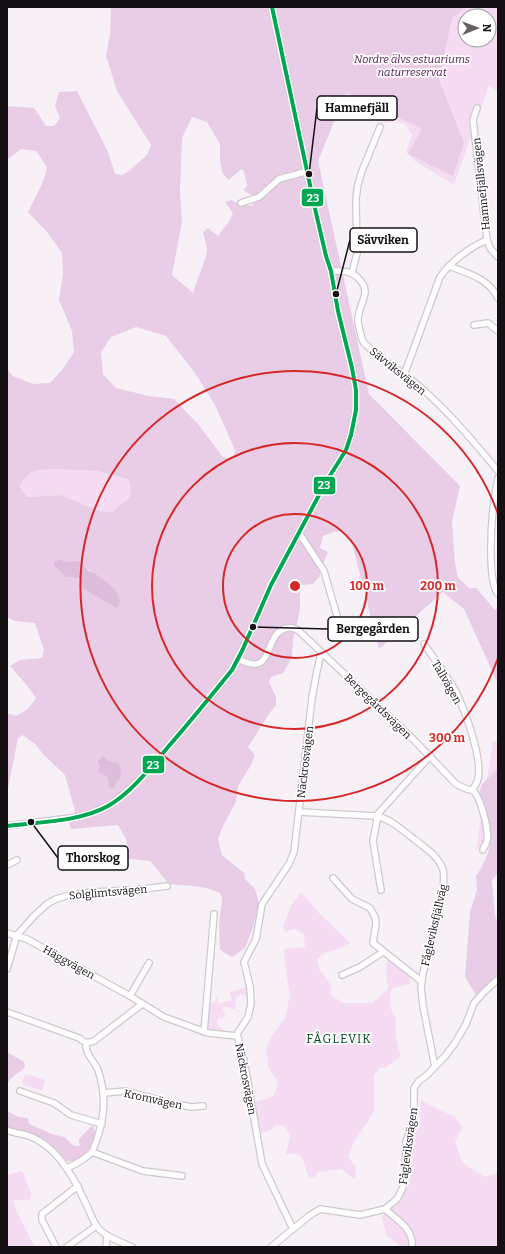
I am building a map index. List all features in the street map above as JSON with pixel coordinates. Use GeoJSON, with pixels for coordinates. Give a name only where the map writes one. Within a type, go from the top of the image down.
{"type":"FeatureCollection","features":[{"type":"Feature","properties":{"kind":"street"},"geometry":{"type":"LineString","coordinates":[[7,826],[78,817],[91,813],[108,806],[124,794],[150,768],[232,670],[271,585],[326,482],[346,450],[351,435],[356,418],[355,381],[338,311],[331,271],[323,242],[272,7]]}},
{"type":"Feature","properties":{"kind":"street","name":"Hamnefjällsvägen"},"geometry":{"type":"LineString","coordinates":[[477,108],[473,120],[487,240],[490,248],[498,257]]}},
{"type":"Feature","properties":{"kind":"street"},"geometry":{"type":"LineString","coordinates":[[331,271],[352,273],[357,253],[356,199],[358,184],[380,127]]}},
{"type":"Feature","properties":{"kind":"street"},"geometry":{"type":"LineString","coordinates":[[241,203],[259,196],[279,179],[308,171]]}},
{"type":"Feature","properties":{"kind":"street"},"geometry":{"type":"LineString","coordinates":[[404,375],[438,283],[444,272],[449,266],[478,244],[487,240]]}},
{"type":"Feature","properties":{"kind":"street"},"geometry":{"type":"LineString","coordinates":[[449,266],[484,282],[494,290],[498,298]]}},
{"type":"Feature","properties":{"kind":"street","name":"Sävviksvägen"},"geometry":{"type":"LineString","coordinates":[[352,273],[360,280],[365,288],[365,298],[359,313],[358,322],[361,339],[387,363],[439,404],[458,423],[498,471]]}},
{"type":"Feature","properties":{"kind":"street"},"geometry":{"type":"LineString","coordinates":[[474,326],[488,323],[498,331]]}},
{"type":"Feature","properties":{"kind":"street"},"geometry":{"type":"LineString","coordinates":[[497,593],[495,590],[492,571],[492,554],[493,508],[498,478]]}},
{"type":"Feature","properties":{"kind":"street"},"geometry":{"type":"LineString","coordinates":[[298,534],[301,536],[324,571],[338,616]]}},
{"type":"Feature","properties":{"kind":"street","name":"Bergegårdsvägen"},"geometry":{"type":"LineString","coordinates":[[238,659],[254,664],[263,661],[267,656],[272,639],[276,634],[281,630],[292,628],[298,631],[430,756],[456,784],[472,790]]}},
{"type":"Feature","properties":{"kind":"street","name":"Tallvägen"},"geometry":{"type":"LineString","coordinates":[[424,644],[455,690],[473,737],[476,748],[478,774],[477,782],[472,790]]}},
{"type":"Feature","properties":{"kind":"street","name":"Näckrosvägen"},"geometry":{"type":"LineString","coordinates":[[293,1229],[262,1164],[244,1060],[237,1036],[248,1017],[251,1004],[250,987],[244,962],[257,938],[262,904],[292,857],[299,812],[313,691],[319,658],[322,653]]}},
{"type":"Feature","properties":{"kind":"street"},"geometry":{"type":"LineString","coordinates":[[381,890],[373,841],[377,820],[376,816],[430,756]]}},
{"type":"Feature","properties":{"kind":"street"},"geometry":{"type":"LineString","coordinates":[[472,790],[476,792],[481,804],[486,827],[487,840],[483,850]]}},
{"type":"Feature","properties":{"kind":"street"},"geometry":{"type":"LineString","coordinates":[[299,812],[376,816]]}},
{"type":"Feature","properties":{"kind":"street","name":"Fågleviksfjällväg"},"geometry":{"type":"LineString","coordinates":[[376,816],[393,823],[428,850],[440,862],[444,871],[444,889],[421,981],[422,1006],[435,1067]]}},
{"type":"Feature","properties":{"kind":"street"},"geometry":{"type":"LineString","coordinates":[[7,865],[17,860]]}},
{"type":"Feature","properties":{"kind":"street"},"geometry":{"type":"LineString","coordinates":[[333,878],[352,898],[370,908],[375,917],[376,923],[373,943],[421,981]]}},
{"type":"Feature","properties":{"kind":"street","name":"Solglimtsvägen"},"geometry":{"type":"LineString","coordinates":[[17,935],[47,904],[63,896],[167,886]]}},
{"type":"Feature","properties":{"kind":"street"},"geometry":{"type":"LineString","coordinates":[[204,1032],[214,914]]}},
{"type":"Feature","properties":{"kind":"street","name":"Häggvägen"},"geometry":{"type":"LineString","coordinates":[[7,933],[27,939],[164,1016],[204,1032],[237,1036]]}},
{"type":"Feature","properties":{"kind":"street"},"geometry":{"type":"LineString","coordinates":[[7,968],[17,935]]}},
{"type":"Feature","properties":{"kind":"street"},"geometry":{"type":"LineString","coordinates":[[342,975],[360,967],[383,952]]}},
{"type":"Feature","properties":{"kind":"street"},"geometry":{"type":"LineString","coordinates":[[130,996],[149,963]]}},
{"type":"Feature","properties":{"kind":"street","name":"Fågleviksvägen"},"geometry":{"type":"LineString","coordinates":[[385,1209],[397,1199],[403,1187],[406,1142],[414,1118],[414,1088],[418,1082],[435,1067],[455,1043],[466,1024],[474,1004],[498,979]]}},
{"type":"Feature","properties":{"kind":"street"},"geometry":{"type":"LineString","coordinates":[[86,1043],[94,1041],[142,1004]]}},
{"type":"Feature","properties":{"kind":"street"},"geometry":{"type":"LineString","coordinates":[[7,1012],[80,1038],[86,1043]]}},
{"type":"Feature","properties":{"kind":"street"},"geometry":{"type":"LineString","coordinates":[[68,1168],[82,1161],[92,1152],[102,1124],[104,1110],[103,1083],[97,1067],[88,1055],[86,1043]]}},
{"type":"Feature","properties":{"kind":"street"},"geometry":{"type":"LineString","coordinates":[[20,1091],[54,1103],[71,1115],[102,1124]]}},
{"type":"Feature","properties":{"kind":"street","name":"Kromvägen"},"geometry":{"type":"LineString","coordinates":[[104,1093],[126,1091],[174,1104],[192,1107],[203,1106]]}},
{"type":"Feature","properties":{"kind":"street"},"geometry":{"type":"LineString","coordinates":[[7,1130],[36,1138],[45,1145],[68,1168],[96,1226],[107,1236],[132,1247]]}},
{"type":"Feature","properties":{"kind":"street"},"geometry":{"type":"LineString","coordinates":[[92,1152],[143,1171],[182,1176]]}},
{"type":"Feature","properties":{"kind":"street"},"geometry":{"type":"LineString","coordinates":[[56,1247],[42,1220],[42,1214],[78,1186]]}},
{"type":"Feature","properties":{"kind":"street"},"geometry":{"type":"LineString","coordinates":[[271,1247],[309,1216],[320,1209],[338,1210],[356,1215],[385,1209],[406,1228],[412,1238],[412,1247]]}},
{"type":"Feature","properties":{"kind":"street"},"geometry":{"type":"LineString","coordinates":[[67,1247],[96,1226]]}},
{"type":"Feature","properties":{"kind":"street"},"geometry":{"type":"LineString","coordinates":[[106,1247],[107,1236]]}},
{"type":"Feature","properties":{"kind":"green space"},"geometry":{"type":"Polygon","coordinates":[[[111,7],[466,7],[457,8],[457,14],[452,18],[439,80],[464,143],[453,176],[408,154],[422,129],[346,92],[318,161],[369,394],[460,486],[452,522],[455,563],[458,578],[469,588],[476,588],[495,610],[498,608],[498,684],[464,609],[443,592],[379,649],[352,543],[343,531],[333,532],[323,536],[320,548],[328,552],[320,570],[320,576],[313,584],[302,585],[300,588],[300,610],[293,639],[292,657],[283,673],[271,677],[269,682],[276,697],[276,705],[248,747],[255,755],[251,765],[238,786],[236,802],[218,839],[222,855],[244,873],[245,879],[255,889],[259,904],[253,927],[245,948],[232,957],[220,950],[219,925],[222,899],[220,893],[201,887],[169,884],[150,861],[129,859],[126,839],[118,825],[71,829],[69,822],[75,811],[65,775],[35,744],[23,735],[18,738],[7,794],[7,713],[16,716],[28,709],[36,698],[10,666],[20,660],[42,658],[44,650],[35,623],[15,621],[7,617],[7,369],[13,376],[33,384],[50,383],[62,370],[74,352],[72,331],[59,300],[63,274],[62,253],[47,232],[28,212],[43,182],[47,167],[36,151],[21,149],[7,160],[7,106],[34,108],[46,126],[54,126],[60,118],[55,106],[59,92],[77,91],[108,152],[115,174],[122,175],[147,155],[151,145],[117,91],[106,56],[110,34],[111,7]],[[192,117],[182,138],[180,190],[182,222],[172,275],[193,293],[206,256],[207,248],[203,232],[208,228],[218,236],[230,220],[233,213],[225,202],[232,200],[242,206],[253,205],[253,196],[243,190],[247,186],[244,171],[241,169],[229,180],[223,174],[220,162],[220,144],[207,122],[192,117]],[[136,327],[111,337],[101,352],[103,374],[116,388],[149,396],[174,399],[198,424],[223,457],[232,460],[235,451],[228,434],[215,405],[195,373],[166,336],[136,327]],[[54,469],[34,472],[26,476],[19,486],[27,497],[61,495],[102,511],[112,512],[130,497],[131,488],[128,479],[97,471],[54,469]],[[63,562],[53,565],[66,577],[79,578],[83,589],[116,608],[110,585],[88,569],[82,562],[63,562]]]}},
{"type":"Feature","properties":{"kind":"green space","name":"Nordre älvs estuariums naturreservat"},"geometry":{"type":"Polygon","coordinates":[[[274,7],[498,7],[498,92],[489,85],[454,185],[415,161],[406,152],[412,135],[406,125],[396,121],[383,123],[348,108],[296,110],[274,7]]]}},
{"type":"Feature","properties":{"kind":"green space"},"geometry":{"type":"Polygon","coordinates":[[[54,469],[97,471],[128,479],[131,488],[130,497],[112,512],[102,511],[87,506],[61,495],[27,497],[18,486],[26,476],[33,472],[54,469]]]}},
{"type":"Feature","properties":{"kind":"green space"},"geometry":{"type":"Polygon","coordinates":[[[493,741],[498,742],[498,847],[489,842],[476,850],[493,741]]]}},
{"type":"Feature","properties":{"kind":"green space"},"geometry":{"type":"Polygon","coordinates":[[[498,769],[498,873],[492,880],[495,916],[498,922],[498,973],[476,995],[465,977],[470,912],[477,890],[476,876],[487,855],[491,836],[488,816],[479,794],[482,784],[498,769]]]}},
{"type":"Feature","properties":{"kind":"green space"},"geometry":{"type":"Polygon","coordinates":[[[301,892],[319,913],[350,943],[324,953],[317,959],[319,969],[330,984],[331,995],[343,1003],[372,1003],[388,988],[386,970],[388,959],[410,975],[410,984],[392,988],[390,1000],[393,1014],[396,1017],[396,1037],[401,1057],[385,1068],[380,1068],[374,1075],[374,1111],[355,1140],[348,1156],[356,1168],[355,1180],[341,1169],[319,1172],[314,1178],[309,1177],[301,1157],[293,1154],[286,1154],[290,1135],[284,1126],[277,1125],[269,1131],[260,1133],[253,1103],[271,1097],[278,1083],[268,1066],[266,1049],[272,1036],[285,1018],[290,995],[284,949],[305,947],[304,934],[295,929],[285,932],[283,926],[291,906],[301,892]]]}},
{"type":"Feature","properties":{"kind":"green space"},"geometry":{"type":"Polygon","coordinates":[[[246,987],[247,995],[240,994],[239,997],[236,997],[235,1009],[241,1012],[226,1007],[223,1008],[226,1015],[223,1019],[220,1017],[217,1020],[217,1025],[224,1030],[227,1030],[227,1033],[207,1030],[209,1004],[211,1002],[215,1004],[216,997],[218,1004],[232,1000],[230,992],[246,987]]]}},
{"type":"Feature","properties":{"kind":"green space"},"geometry":{"type":"Polygon","coordinates":[[[7,1052],[24,1062],[25,1067],[7,1084],[7,1052]]]}},
{"type":"Feature","properties":{"kind":"green space"},"geometry":{"type":"Polygon","coordinates":[[[25,1074],[45,1080],[42,1091],[22,1084],[25,1074]]]}},
{"type":"Feature","properties":{"kind":"green space"},"geometry":{"type":"Polygon","coordinates":[[[421,1100],[454,1116],[463,1127],[455,1141],[461,1160],[485,1177],[498,1172],[498,1247],[402,1247],[386,1235],[382,1216],[396,1205],[410,1182],[410,1155],[412,1140],[419,1124],[421,1100]]]}},
{"type":"Feature","properties":{"kind":"green space"},"geometry":{"type":"Polygon","coordinates":[[[7,1111],[19,1117],[28,1118],[29,1124],[52,1134],[64,1137],[74,1146],[80,1146],[79,1139],[93,1125],[95,1136],[94,1141],[81,1158],[67,1161],[49,1144],[37,1136],[7,1127],[7,1111]]]}},
{"type":"Feature","properties":{"kind":"green space"},"geometry":{"type":"Polygon","coordinates":[[[22,1171],[32,1193],[29,1200],[13,1200],[15,1208],[35,1247],[7,1247],[7,1175],[22,1171]]]}},
{"type":"Feature","properties":{"kind":"shaded area"},"geometry":{"type":"Polygon","coordinates":[[[63,559],[63,562],[82,562],[88,570],[95,573],[109,584],[114,589],[119,599],[119,604],[116,608],[83,589],[79,578],[66,577],[53,565],[56,561],[63,559]]]}},
{"type":"Feature","properties":{"kind":"shaded area"},"geometry":{"type":"Polygon","coordinates":[[[103,756],[113,763],[118,763],[120,767],[120,779],[113,788],[109,787],[108,779],[102,773],[98,773],[100,768],[98,760],[103,756]]]}},
{"type":"Feature","properties":{"kind":"transit line","name":"23"},"geometry":{"type":"LineString","coordinates":[[7,826],[72,818],[97,811],[108,806],[125,794],[148,771],[232,670],[271,585],[326,482],[346,450],[351,435],[356,410],[356,390],[352,368],[338,311],[331,271],[316,213],[272,7]]}},
{"type":"Feature","properties":{"kind":"place","name":"Hamnefjäll"},"geometry":{"type":"Point","coordinates":[309,174]}},
{"type":"Feature","properties":{"kind":"place","name":"Sävviken"},"geometry":{"type":"Point","coordinates":[336,294]}},
{"type":"Feature","properties":{"kind":"place","name":"Bergegården"},"geometry":{"type":"Point","coordinates":[253,627]}},
{"type":"Feature","properties":{"kind":"place","name":"Thorskog"},"geometry":{"type":"Point","coordinates":[31,822]}},
{"type":"Feature","properties":{"kind":"district","name":"FÅGLEVIK"},"geometry":{"type":"Point","coordinates":[339,1039]}}]}
